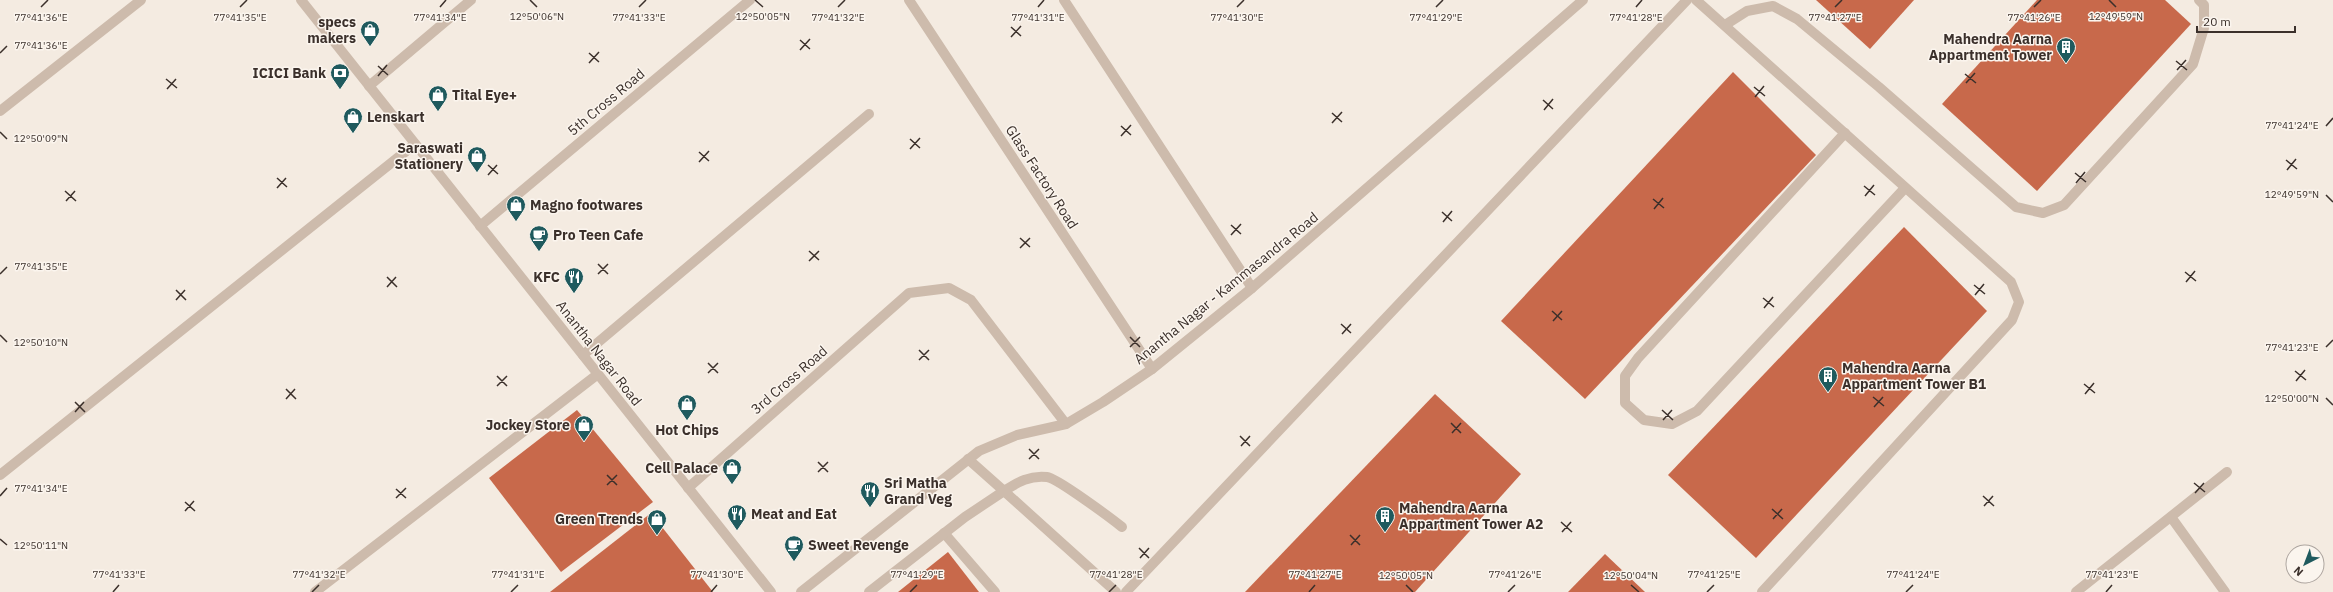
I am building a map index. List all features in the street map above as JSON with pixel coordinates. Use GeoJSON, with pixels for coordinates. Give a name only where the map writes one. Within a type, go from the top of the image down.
{"type":"FeatureCollection","features":[{"type":"Feature","properties":{"kind":"street"},"geometry":{"type":"LineString","coordinates":[[0,111],[141,0]]}},
{"type":"Feature","properties":{"kind":"street","name":"Anantha Nagar Road"},"geometry":{"type":"LineString","coordinates":[[301,0],[771,592]]}},
{"type":"Feature","properties":{"kind":"street"},"geometry":{"type":"LineString","coordinates":[[369,86],[471,0]]}},
{"type":"Feature","properties":{"kind":"street","name":"5th Cross Road"},"geometry":{"type":"LineString","coordinates":[[480,226],[750,0]]}},
{"type":"Feature","properties":{"kind":"street","name":"Glass Factory Road"},"geometry":{"type":"LineString","coordinates":[[909,0],[1152,369]]}},
{"type":"Feature","properties":{"kind":"street"},"geometry":{"type":"LineString","coordinates":[[1064,0],[1252,288]]}},
{"type":"Feature","properties":{"kind":"street","name":"Anantha Nagar - Kammasandra Road"},"geometry":{"type":"LineString","coordinates":[[801,592],[979,451],[1017,435],[1066,424],[1103,402],[1152,369],[1252,288],[1583,0]]}},
{"type":"Feature","properties":{"kind":"street"},"geometry":{"type":"LineString","coordinates":[[1126,592],[1687,0]]}},
{"type":"Feature","properties":{"kind":"street"},"geometry":{"type":"LineString","coordinates":[[1696,0],[2011,282],[2019,302],[2012,320],[1762,592]]}},
{"type":"Feature","properties":{"kind":"street"},"geometry":{"type":"LineString","coordinates":[[1725,25],[1747,11],[1773,6],[1797,19],[1878,87],[2016,208],[2043,213],[2064,205],[2193,64],[2204,28],[2204,5],[2199,0]]}},
{"type":"Feature","properties":{"kind":"street"},"geometry":{"type":"LineString","coordinates":[[583,355],[869,114]]}},
{"type":"Feature","properties":{"kind":"street"},"geometry":{"type":"LineString","coordinates":[[1845,133],[1638,358],[1625,376],[1625,403],[1644,420],[1672,424],[1697,411],[1905,188]]}},
{"type":"Feature","properties":{"kind":"street"},"geometry":{"type":"LineString","coordinates":[[0,475],[415,144]]}},
{"type":"Feature","properties":{"kind":"street","name":"3rd Cross Road"},"geometry":{"type":"LineString","coordinates":[[688,488],[909,293],[949,288],[972,300],[1066,424]]}},
{"type":"Feature","properties":{"kind":"street"},"geometry":{"type":"LineString","coordinates":[[315,592],[598,374]]}},
{"type":"Feature","properties":{"kind":"street"},"geometry":{"type":"LineString","coordinates":[[968,459],[1116,592]]}},
{"type":"Feature","properties":{"kind":"street"},"geometry":{"type":"LineString","coordinates":[[2076,592],[2227,472]]}},
{"type":"Feature","properties":{"kind":"street"},"geometry":{"type":"LineString","coordinates":[[869,592],[944,533],[1022,479],[1048,477],[1106,514],[1122,528]]}},
{"type":"Feature","properties":{"kind":"street"},"geometry":{"type":"LineString","coordinates":[[2171,517],[2225,592]]}},
{"type":"Feature","properties":{"kind":"street"},"geometry":{"type":"LineString","coordinates":[[944,533],[996,592]]}},
{"type":"Feature","properties":{"kind":"building","name":"Mahendra Aarna Appartment Tower"},"geometry":{"type":"Polygon","coordinates":[[[1816,0],[1914,0],[1870,49],[1816,0]]]}},
{"type":"Feature","properties":{"kind":"building","name":"Mahendra Aarna Appartment Tower"},"geometry":{"type":"Polygon","coordinates":[[[2037,0],[2165,0],[2191,24],[2037,191],[1942,104],[2037,0]]]}},
{"type":"Feature","properties":{"kind":"building"},"geometry":{"type":"Polygon","coordinates":[[[1733,72],[1816,155],[1585,399],[1501,321],[1733,72]]]}},
{"type":"Feature","properties":{"kind":"building","name":"Mahendra Aarna Appartment Tower B1"},"geometry":{"type":"Polygon","coordinates":[[[1904,227],[1987,311],[1756,558],[1668,475],[1904,227]]]}},
{"type":"Feature","properties":{"kind":"building","name":"Mahendra Aarna Appartment Tower A2"},"geometry":{"type":"Polygon","coordinates":[[[1435,394],[1521,474],[1415,592],[1245,592],[1435,394]]]}},
{"type":"Feature","properties":{"kind":"building"},"geometry":{"type":"Polygon","coordinates":[[[577,410],[653,502],[561,572],[489,478],[577,410]]]}},
{"type":"Feature","properties":{"kind":"building"},"geometry":{"type":"Polygon","coordinates":[[[651,513],[713,592],[550,592],[651,513]]]}},
{"type":"Feature","properties":{"kind":"building"},"geometry":{"type":"Polygon","coordinates":[[[948,552],[979,592],[898,592],[948,552]]]}},
{"type":"Feature","properties":{"kind":"building"},"geometry":{"type":"Polygon","coordinates":[[[1605,554],[1645,592],[1568,592],[1605,554]]]}},
{"type":"Feature","properties":{"kind":"place","name":"specs makers"},"geometry":{"type":"Point","coordinates":[370,47]}},
{"type":"Feature","properties":{"kind":"place","name":"Mahendra Aarna Appartment Tower"},"geometry":{"type":"Point","coordinates":[2066,64]}},
{"type":"Feature","properties":{"kind":"place","name":"ICICI Bank"},"geometry":{"type":"Point","coordinates":[340,90]}},
{"type":"Feature","properties":{"kind":"place","name":"Tital Eye+"},"geometry":{"type":"Point","coordinates":[438,112]}},
{"type":"Feature","properties":{"kind":"place","name":"Lenskart"},"geometry":{"type":"Point","coordinates":[353,134]}},
{"type":"Feature","properties":{"kind":"place","name":"Saraswati Stationery"},"geometry":{"type":"Point","coordinates":[477,173]}},
{"type":"Feature","properties":{"kind":"place","name":"Magno footwares"},"geometry":{"type":"Point","coordinates":[516,222]}},
{"type":"Feature","properties":{"kind":"place","name":"Pro Teen Cafe"},"geometry":{"type":"Point","coordinates":[539,252]}},
{"type":"Feature","properties":{"kind":"place","name":"KFC"},"geometry":{"type":"Point","coordinates":[574,294]}},
{"type":"Feature","properties":{"kind":"place","name":"Mahendra Aarna Appartment Tower B1"},"geometry":{"type":"Point","coordinates":[1828,393]}},
{"type":"Feature","properties":{"kind":"place","name":"Hot Chips"},"geometry":{"type":"Point","coordinates":[687,421]}},
{"type":"Feature","properties":{"kind":"place","name":"Jockey Store"},"geometry":{"type":"Point","coordinates":[584,442]}},
{"type":"Feature","properties":{"kind":"place","name":"Cell Palace"},"geometry":{"type":"Point","coordinates":[732,485]}},
{"type":"Feature","properties":{"kind":"place","name":"Sri Matha Grand Veg"},"geometry":{"type":"Point","coordinates":[870,508]}},
{"type":"Feature","properties":{"kind":"place","name":"Meat and Eat"},"geometry":{"type":"Point","coordinates":[737,531]}},
{"type":"Feature","properties":{"kind":"place","name":"Mahendra Aarna Appartment Tower A2"},"geometry":{"type":"Point","coordinates":[1385,533]}},
{"type":"Feature","properties":{"kind":"place","name":"Green Trends"},"geometry":{"type":"Point","coordinates":[657,536]}},
{"type":"Feature","properties":{"kind":"place","name":"Sweet Revenge"},"geometry":{"type":"Point","coordinates":[794,562]}}]}
